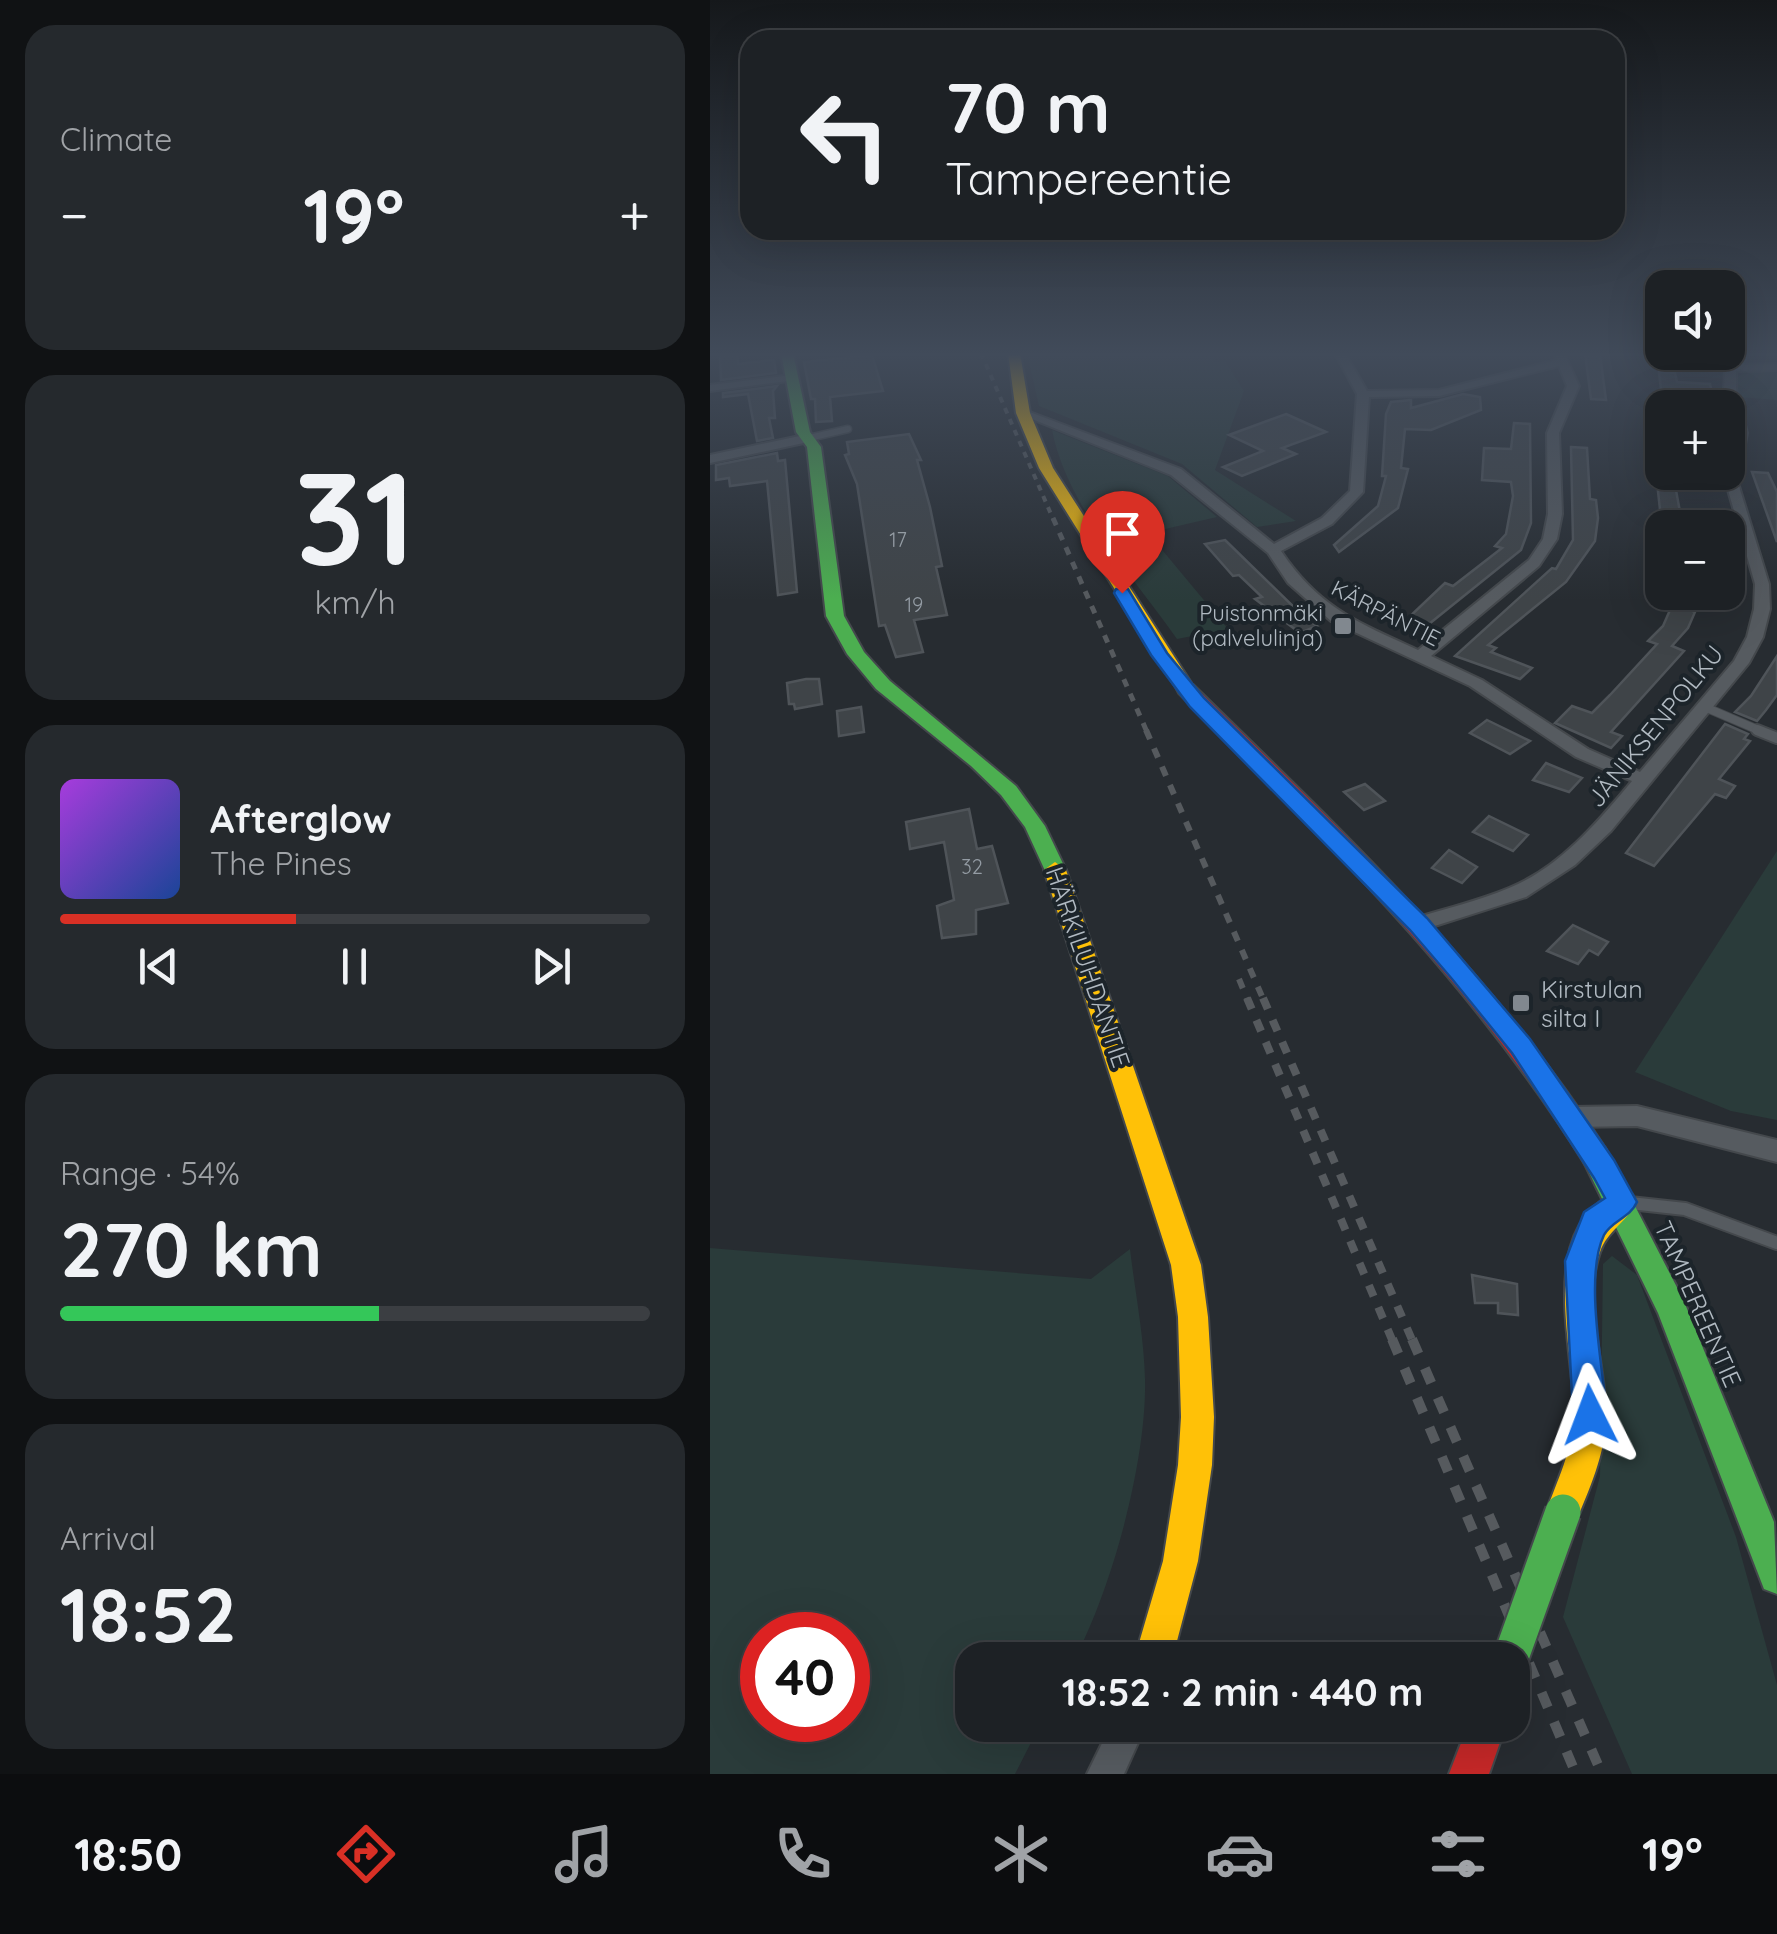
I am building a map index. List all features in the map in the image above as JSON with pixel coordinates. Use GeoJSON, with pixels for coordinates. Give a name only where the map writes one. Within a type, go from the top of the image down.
{"type":"FeatureCollection","features":[{"type":"Feature","properties":{"kind":"street","name":"TAMPEREENTIE"},"geometry":{"type":"LineString","coordinates":[[1033,436],[1046,468],[1178,681],[1418,924],[1521,1046],[1572,1117],[1622,1202],[1692,1353],[1777,1576]]}},
{"type":"Feature","properties":{"kind":"street","name":"KÄRPÄNTIE"},"geometry":{"type":"LineString","coordinates":[[1083,436],[1176,472],[1273,550],[1293,580],[1336,618],[1476,684],[1582,754],[1642,780]]}},
{"type":"Feature","properties":{"kind":"street"},"geometry":{"type":"LineString","coordinates":[[1273,550],[1311,531],[1350,503],[1356,492],[1361,436]]}},
{"type":"Feature","properties":{"kind":"street"},"geometry":{"type":"LineString","coordinates":[[1421,656],[1534,563],[1550,539],[1555,514],[1553,436]]}},
{"type":"Feature","properties":{"kind":"street","name":"JÄNIKSENPOLKU"},"geometry":{"type":"LineString","coordinates":[[1418,924],[1519,892],[1552,871],[1604,827],[1707,708],[1748,650],[1762,608],[1762,584],[1732,483],[1740,436]]}},
{"type":"Feature","properties":{"kind":"street"},"geometry":{"type":"LineString","coordinates":[[710,459],[808,438]]}},
{"type":"Feature","properties":{"kind":"street","name":"HÄRKILUHDANTIE"},"geometry":{"type":"LineString","coordinates":[[808,438],[814,447],[834,616],[843,641],[875,679],[987,764],[1020,800],[1045,840],[1186,1264],[1202,1369],[1204,1424],[1193,1513],[1172,1609],[1160,1642]]}},
{"type":"Feature","properties":{"kind":"street"},"geometry":{"type":"LineString","coordinates":[[1572,1117],[1637,1116],[1777,1151]]}},
{"type":"Feature","properties":{"kind":"street"},"geometry":{"type":"LineString","coordinates":[[1516,1642],[1589,1425],[1579,1288],[1582,1247],[1599,1216],[1622,1202]]}},
{"type":"Feature","properties":{"kind":"street"},"geometry":{"type":"LineString","coordinates":[[1106,1774],[1120,1742]]}},
{"type":"Feature","properties":{"kind":"street"},"geometry":{"type":"LineString","coordinates":[[1469,1774],[1481,1742]]}},
{"type":"Feature","properties":{"kind":"lane"},"geometry":{"type":"LineString","coordinates":[[808,438],[817,436]]}},
{"type":"Feature","properties":{"kind":"lane"},"geometry":{"type":"LineString","coordinates":[[1707,708],[1777,738]]}},
{"type":"Feature","properties":{"kind":"lane"},"geometry":{"type":"LineString","coordinates":[[1622,1202],[1685,1209],[1777,1243]]}},
{"type":"Feature","properties":{"kind":"shaded area"},"geometry":{"type":"Polygon","coordinates":[[[1054,436],[1067,436],[1168,476],[1217,517],[1148,533],[1228,629],[1177,639],[1087,513],[1060,459],[1054,436]]]}},
{"type":"Feature","properties":{"kind":"shaded area"},"geometry":{"type":"Polygon","coordinates":[[[1112,436],[1228,436],[1215,470],[1296,521],[1257,527],[1182,464],[1112,436]]]}},
{"type":"Feature","properties":{"kind":"shaded area"},"geometry":{"type":"Polygon","coordinates":[[[1777,851],[1777,1120],[1731,1111],[1635,1072],[1777,851]]]}},
{"type":"Feature","properties":{"kind":"shaded area"},"geometry":{"type":"Polygon","coordinates":[[[710,1248],[1091,1279],[1130,1249],[1143,1347],[1144,1411],[1124,1523],[1088,1631],[1083,1642],[955,1642],[955,1742],[1031,1742],[1015,1774],[710,1774],[710,1248]]]}},
{"type":"Feature","properties":{"kind":"shaded area"},"geometry":{"type":"Polygon","coordinates":[[[1612,1256],[1637,1275],[1736,1537],[1777,1685],[1777,1774],[1632,1774],[1563,1617],[1600,1476],[1603,1264],[1612,1256]]]}},
{"type":"Feature","properties":{"kind":"building"},"geometry":{"type":"Polygon","coordinates":[[[910,436],[921,460],[917,460],[942,566],[936,567],[947,615],[914,620],[923,652],[896,657],[885,625],[879,626],[857,484],[845,455],[849,454],[847,442],[910,436]]]}},
{"type":"Feature","properties":{"kind":"building"},"geometry":{"type":"Polygon","coordinates":[[[1231,436],[1316,436],[1282,448],[1296,454],[1242,476],[1223,467],[1263,451],[1231,436]]]}},
{"type":"Feature","properties":{"kind":"building"},"geometry":{"type":"Polygon","coordinates":[[[1385,436],[1404,436],[1401,468],[1408,469],[1398,508],[1339,552],[1334,545],[1378,506],[1386,476],[1382,476],[1385,436]]]}},
{"type":"Feature","properties":{"kind":"building"},"geometry":{"type":"Polygon","coordinates":[[[1513,436],[1530,436],[1531,523],[1521,550],[1424,628],[1405,621],[1445,583],[1453,586],[1502,548],[1495,546],[1506,534],[1513,496],[1511,482],[1482,480],[1484,448],[1511,449],[1513,436]]]}},
{"type":"Feature","properties":{"kind":"building"},"geometry":{"type":"Polygon","coordinates":[[[1571,447],[1587,448],[1590,499],[1596,500],[1598,518],[1595,541],[1566,582],[1488,645],[1496,648],[1491,652],[1532,668],[1520,679],[1455,656],[1552,568],[1556,569],[1573,540],[1571,447]]]}},
{"type":"Feature","properties":{"kind":"building"},"geometry":{"type":"Polygon","coordinates":[[[777,453],[778,461],[785,460],[797,592],[778,595],[767,481],[730,486],[729,478],[716,480],[716,465],[777,453]]]}},
{"type":"Feature","properties":{"kind":"building"},"geometry":{"type":"Polygon","coordinates":[[[1752,472],[1768,473],[1777,492],[1777,542],[1752,472]]]}},
{"type":"Feature","properties":{"kind":"building"},"geometry":{"type":"Polygon","coordinates":[[[1658,490],[1676,490],[1680,510],[1660,510],[1658,490]]]}},
{"type":"Feature","properties":{"kind":"building"},"geometry":{"type":"Polygon","coordinates":[[[1225,540],[1317,626],[1300,633],[1255,599],[1262,597],[1239,575],[1233,576],[1205,544],[1225,540]]]}},
{"type":"Feature","properties":{"kind":"building"},"geometry":{"type":"Polygon","coordinates":[[[1670,610],[1695,612],[1688,628],[1672,646],[1684,651],[1611,732],[1622,736],[1611,748],[1555,723],[1572,706],[1592,713],[1657,644],[1648,641],[1663,626],[1670,610]]]}},
{"type":"Feature","properties":{"kind":"building"},"geometry":{"type":"Polygon","coordinates":[[[1777,656],[1777,695],[1766,710],[1757,721],[1735,712],[1751,696],[1777,656]]]}},
{"type":"Feature","properties":{"kind":"building"},"geometry":{"type":"Polygon","coordinates":[[[819,679],[822,704],[795,709],[794,704],[789,704],[787,683],[819,679]]]}},
{"type":"Feature","properties":{"kind":"building"},"geometry":{"type":"Polygon","coordinates":[[[861,707],[864,732],[839,736],[837,711],[861,707]]]}},
{"type":"Feature","properties":{"kind":"building"},"geometry":{"type":"Polygon","coordinates":[[[1487,720],[1530,741],[1510,754],[1470,733],[1487,720]]]}},
{"type":"Feature","properties":{"kind":"building"},"geometry":{"type":"Polygon","coordinates":[[[1725,724],[1748,734],[1744,739],[1750,741],[1719,779],[1735,786],[1726,798],[1715,794],[1654,866],[1626,853],[1725,724]]]}},
{"type":"Feature","properties":{"kind":"building"},"geometry":{"type":"Polygon","coordinates":[[[1546,763],[1582,778],[1569,792],[1533,780],[1546,763]]]}},
{"type":"Feature","properties":{"kind":"building"},"geometry":{"type":"Polygon","coordinates":[[[1365,784],[1385,801],[1364,810],[1344,792],[1365,784]]]}},
{"type":"Feature","properties":{"kind":"building"},"geometry":{"type":"Polygon","coordinates":[[[969,809],[977,849],[992,846],[1008,903],[976,910],[976,934],[942,938],[937,906],[954,900],[944,842],[910,849],[906,822],[969,809]]]}},
{"type":"Feature","properties":{"kind":"building"},"geometry":{"type":"Polygon","coordinates":[[[1489,816],[1528,835],[1513,851],[1473,832],[1489,816]]]}},
{"type":"Feature","properties":{"kind":"building"},"geometry":{"type":"Polygon","coordinates":[[[1449,850],[1477,867],[1462,883],[1432,868],[1449,850]]]}},
{"type":"Feature","properties":{"kind":"building"},"geometry":{"type":"Polygon","coordinates":[[[1573,925],[1608,942],[1598,955],[1589,950],[1578,964],[1547,951],[1573,925]]]}},
{"type":"Feature","properties":{"kind":"building"},"geometry":{"type":"Polygon","coordinates":[[[1472,1275],[1517,1284],[1518,1315],[1498,1313],[1498,1303],[1475,1303],[1472,1275]]]}},
{"type":"Feature","properties":{"kind":"railway"},"geometry":{"type":"LineString","coordinates":[[1017,436],[1054,521]]}},
{"type":"Feature","properties":{"kind":"railway"},"geometry":{"type":"LineString","coordinates":[[1053,518],[1147,732]]}},
{"type":"Feature","properties":{"kind":"railway"},"geometry":{"type":"LineString","coordinates":[[1146,730],[1264,1001]]}},
{"type":"Feature","properties":{"kind":"railway"},"geometry":{"type":"LineString","coordinates":[[1239,979],[1248,1001]]}},
{"type":"Feature","properties":{"kind":"railway"},"geometry":{"type":"LineString","coordinates":[[1247,998],[1393,1342]]}},
{"type":"Feature","properties":{"kind":"railway"},"geometry":{"type":"LineString","coordinates":[[1263,998],[1413,1342]]}},
{"type":"Feature","properties":{"kind":"railway"},"geometry":{"type":"LineString","coordinates":[[1392,1339],[1576,1774]]}},
{"type":"Feature","properties":{"kind":"railway"},"geometry":{"type":"LineString","coordinates":[[1412,1339],[1602,1774]]}},
{"type":"Feature","properties":{"kind":"traffic: fast"},"geometry":{"type":"LineString","coordinates":[[806,436],[814,447],[835,616],[856,654],[883,685],[1009,790],[1035,826],[1055,870]]}},
{"type":"Feature","properties":{"kind":"traffic: fast"},"geometry":{"type":"LineString","coordinates":[[1595,1156],[1672,1310],[1777,1576]]}},
{"type":"Feature","properties":{"kind":"traffic: fast"},"geometry":{"type":"LineString","coordinates":[[1516,1642],[1563,1512]]}},
{"type":"Feature","properties":{"kind":"traffic: slow"},"geometry":{"type":"LineString","coordinates":[[1033,436],[1046,468],[1186,689]]}},
{"type":"Feature","properties":{"kind":"traffic: slow"},"geometry":{"type":"LineString","coordinates":[[1055,870],[1186,1265],[1193,1317],[1198,1417],[1195,1465],[1180,1561],[1158,1642]]}},
{"type":"Feature","properties":{"kind":"traffic: slow"},"geometry":{"type":"LineString","coordinates":[[1563,1512],[1584,1453],[1590,1416],[1580,1273],[1586,1247],[1599,1224],[1622,1203]]}},
{"type":"Feature","properties":{"kind":"traffic: jam"},"geometry":{"type":"LineString","coordinates":[[1186,689],[1352,854],[1458,968],[1554,1091],[1595,1156]]}},
{"type":"Feature","properties":{"kind":"traffic: jam"},"geometry":{"type":"LineString","coordinates":[[1469,1774],[1481,1742]]}},
{"type":"Feature","properties":{"kind":"place","name":"Puistonmäki (palvelulinja)"},"geometry":{"type":"Point","coordinates":[1343,626]}},
{"type":"Feature","properties":{"kind":"place","name":"Kirstulan silta I"},"geometry":{"type":"Point","coordinates":[1521,1003]}},
{"type":"Feature","properties":{"kind":"route"},"geometry":{"type":"LineString","coordinates":[[1122,593],[1178,681],[1418,924],[1460,972],[1521,1046],[1604,1169],[1622,1202],[1599,1216],[1582,1247],[1579,1288],[1590,1415]]}}]}
